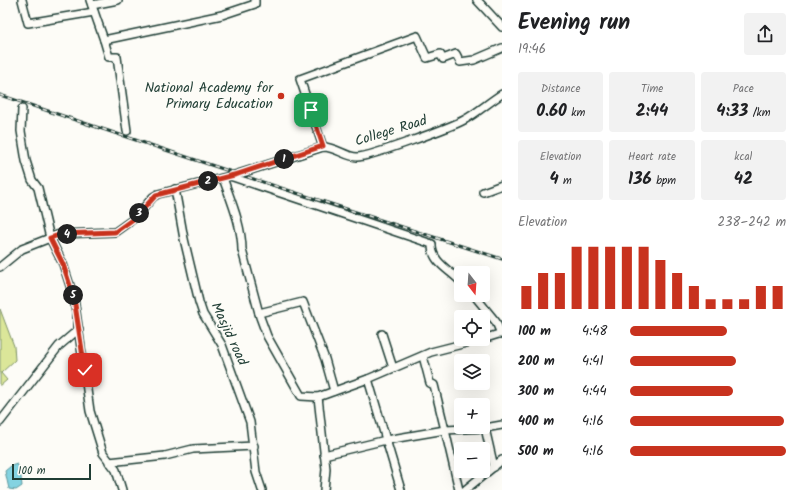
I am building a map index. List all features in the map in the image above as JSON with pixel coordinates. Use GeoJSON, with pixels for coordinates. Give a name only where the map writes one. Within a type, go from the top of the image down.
{"type":"FeatureCollection","features":[{"type":"Feature","properties":{"kind":"street"},"geometry":{"type":"LineString","coordinates":[[22,0],[28,23],[118,0]]}},
{"type":"Feature","properties":{"kind":"street"},"geometry":{"type":"LineString","coordinates":[[104,40],[222,15],[256,4],[254,0]]}},
{"type":"Feature","properties":{"kind":"street"},"geometry":{"type":"LineString","coordinates":[[477,0],[502,27]]}},
{"type":"Feature","properties":{"kind":"street"},"geometry":{"type":"LineString","coordinates":[[92,6],[109,57],[117,57],[128,131]]}},
{"type":"Feature","properties":{"kind":"street"},"geometry":{"type":"LineString","coordinates":[[0,267],[22,249],[62,234],[115,232],[136,217],[156,195],[226,177],[323,146],[300,79],[417,36],[427,58],[440,54],[443,60],[456,54],[460,62],[474,60],[502,48]]}},
{"type":"Feature","properties":{"kind":"street","name":"College Road"},"geometry":{"type":"LineString","coordinates":[[323,146],[337,148],[355,157],[390,148],[464,120],[502,94]]}},
{"type":"Feature","properties":{"kind":"street"},"geometry":{"type":"LineString","coordinates":[[22,109],[21,131],[26,161],[32,180],[38,188],[50,238],[63,264],[70,284],[79,329],[90,411],[103,452],[116,470],[122,490]]}},
{"type":"Feature","properties":{"kind":"street"},"geometry":{"type":"LineString","coordinates":[[226,177],[432,244],[432,251],[444,269],[454,274]]}},
{"type":"Feature","properties":{"kind":"street"},"geometry":{"type":"LineString","coordinates":[[226,177],[242,240],[242,250],[259,313],[267,336],[301,396],[318,397],[368,379],[422,356],[458,346]]}},
{"type":"Feature","properties":{"kind":"street"},"geometry":{"type":"LineString","coordinates":[[482,192],[502,186]]}},
{"type":"Feature","properties":{"kind":"street","name":"Masjid road"},"geometry":{"type":"LineString","coordinates":[[175,189],[184,239],[199,302],[203,314],[222,345],[250,422],[256,472],[262,490]]}},
{"type":"Feature","properties":{"kind":"street"},"geometry":{"type":"LineString","coordinates":[[259,313],[303,302],[325,359],[334,391]]}},
{"type":"Feature","properties":{"kind":"street"},"geometry":{"type":"LineString","coordinates":[[480,302],[496,322],[502,334],[490,337]]}},
{"type":"Feature","properties":{"kind":"street"},"geometry":{"type":"LineString","coordinates":[[0,422],[59,346],[79,329]]}},
{"type":"Feature","properties":{"kind":"street"},"geometry":{"type":"LineString","coordinates":[[382,334],[393,368]]}},
{"type":"Feature","properties":{"kind":"street"},"geometry":{"type":"LineString","coordinates":[[422,356],[430,383],[434,385],[459,490]]}},
{"type":"Feature","properties":{"kind":"street"},"geometry":{"type":"LineString","coordinates":[[368,379],[401,490]]}},
{"type":"Feature","properties":{"kind":"street"},"geometry":{"type":"LineString","coordinates":[[318,397],[326,469],[324,490]]}},
{"type":"Feature","properties":{"kind":"street"},"geometry":{"type":"LineString","coordinates":[[490,427],[502,425]]}},
{"type":"Feature","properties":{"kind":"street"},"geometry":{"type":"LineString","coordinates":[[324,455],[386,440],[454,430]]}},
{"type":"Feature","properties":{"kind":"street"},"geometry":{"type":"LineString","coordinates":[[486,434],[494,467]]}},
{"type":"Feature","properties":{"kind":"street"},"geometry":{"type":"LineString","coordinates":[[109,462],[165,456],[192,449],[254,446]]}},
{"type":"Feature","properties":{"kind":"street"},"geometry":{"type":"LineString","coordinates":[[465,490],[502,460]]}},
{"type":"Feature","properties":{"kind":"green space"},"geometry":{"type":"Polygon","coordinates":[[[0,309],[14,346],[15,360],[1,373],[7,380],[0,386],[0,309]]]}},
{"type":"Feature","properties":{"kind":"water"},"geometry":{"type":"Polygon","coordinates":[[[17,464],[20,469],[22,486],[16,490],[9,489],[5,471],[11,466],[17,464]]]}},
{"type":"Feature","properties":{"kind":"railway"},"geometry":{"type":"LineString","coordinates":[[0,95],[502,259]]}},
{"type":"Feature","properties":{"kind":"place","name":"National Academy for Primary Education"},"geometry":{"type":"Point","coordinates":[281,96]}},
{"type":"Feature","properties":{"kind":"route"},"geometry":{"type":"LineString","coordinates":[[85,370],[74,298],[63,264],[50,238],[62,234],[115,232],[136,217],[156,195],[238,174],[323,146],[311,110]]}}]}
